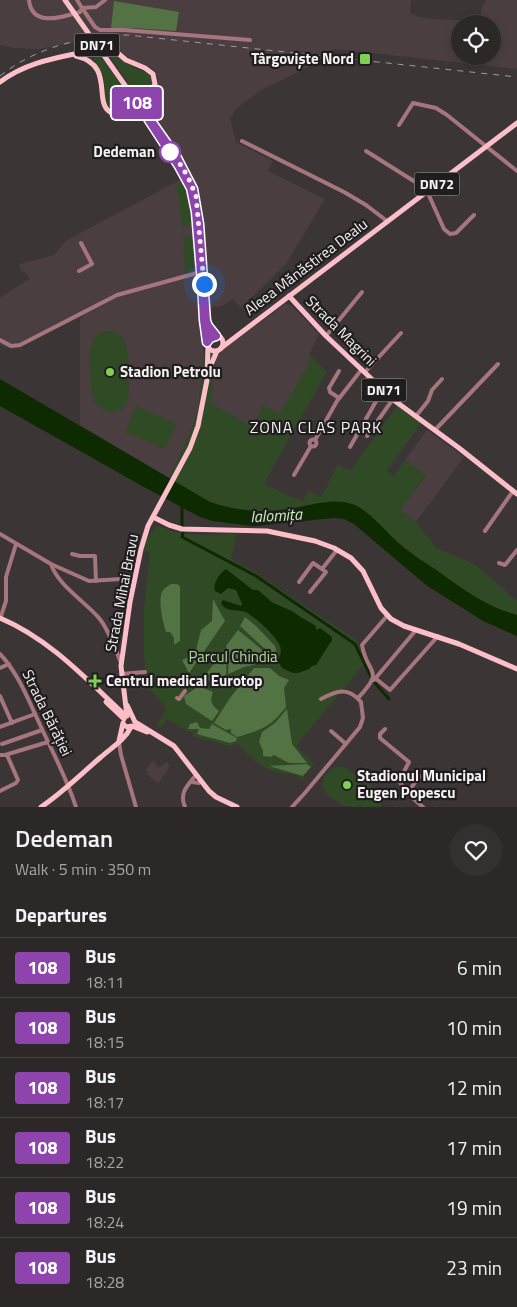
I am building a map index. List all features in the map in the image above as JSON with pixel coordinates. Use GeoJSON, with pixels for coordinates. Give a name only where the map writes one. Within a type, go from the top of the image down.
{"type":"FeatureCollection","features":[{"type":"Feature","properties":{"kind":"main road","name":"DN71"},"geometry":{"type":"LineString","coordinates":[[65,0],[132,95]]}},
{"type":"Feature","properties":{"kind":"main road"},"geometry":{"type":"LineString","coordinates":[[0,84],[17,71],[34,63],[97,50],[116,50],[126,60],[152,72],[155,82],[144,112]]}},
{"type":"Feature","properties":{"kind":"main road"},"geometry":{"type":"LineString","coordinates":[[91,61],[97,50]]}},
{"type":"Feature","properties":{"kind":"main road"},"geometry":{"type":"LineString","coordinates":[[86,52],[101,79],[104,106],[113,113],[144,112]]}},
{"type":"Feature","properties":{"kind":"main road"},"geometry":{"type":"LineString","coordinates":[[0,84],[35,65],[86,52]]}},
{"type":"Feature","properties":{"kind":"main road"},"geometry":{"type":"LineString","coordinates":[[76,56],[91,61]]}},
{"type":"Feature","properties":{"kind":"main road"},"geometry":{"type":"LineString","coordinates":[[132,95],[150,94]]}},
{"type":"Feature","properties":{"kind":"main road"},"geometry":{"type":"LineString","coordinates":[[132,95],[181,164],[194,192],[199,224],[207,324],[222,341],[207,380]]}},
{"type":"Feature","properties":{"kind":"main road"},"geometry":{"type":"LineString","coordinates":[[125,113],[132,105],[132,95]]}},
{"type":"Feature","properties":{"kind":"main road"},"geometry":{"type":"LineString","coordinates":[[144,112],[191,188],[196,212],[203,318],[210,349],[219,349]]}},
{"type":"Feature","properties":{"kind":"main road","name":"Aleea Mănăstirea Dealu"},"geometry":{"type":"LineString","coordinates":[[219,349],[517,123]]}},
{"type":"Feature","properties":{"kind":"main road","name":"Strada Magrini"},"geometry":{"type":"LineString","coordinates":[[289,296],[326,336],[393,399],[515,492]]}},
{"type":"Feature","properties":{"kind":"main road","name":"Aleea Mănăstirea Dealu"},"geometry":{"type":"LineString","coordinates":[[217,336],[228,337],[239,333]]}},
{"type":"Feature","properties":{"kind":"main road"},"geometry":{"type":"LineString","coordinates":[[217,336],[210,338],[208,343],[207,380],[198,426],[190,448],[156,511],[155,518],[172,526],[192,530],[248,529],[276,532],[322,543],[351,558],[363,571],[381,608],[387,616],[398,623],[468,647],[517,669]]}},
{"type":"Feature","properties":{"kind":"main road","name":"Strada Mihai Bravu"},"geometry":{"type":"LineString","coordinates":[[129,721],[121,674],[121,657],[141,549],[148,526],[155,518]]}},
{"type":"Feature","properties":{"kind":"main road"},"geometry":{"type":"LineString","coordinates":[[0,619],[27,631],[48,645],[129,721],[176,751],[194,778],[213,796],[233,807]]}},
{"type":"Feature","properties":{"kind":"main road"},"geometry":{"type":"LineString","coordinates":[[115,708],[121,707],[126,703]]}},
{"type":"Feature","properties":{"kind":"main road"},"geometry":{"type":"LineString","coordinates":[[41,807],[113,747],[119,741],[129,721]]}},
{"type":"Feature","properties":{"kind":"main road"},"geometry":{"type":"LineString","coordinates":[[129,721],[174,746],[194,778],[212,793],[237,807]]}},
{"type":"Feature","properties":{"kind":"street"},"geometry":{"type":"LineString","coordinates":[[29,0],[30,7],[34,13],[46,19],[80,12],[82,8],[96,7],[105,0]]}},
{"type":"Feature","properties":{"kind":"street"},"geometry":{"type":"LineString","coordinates":[[77,0],[94,27],[100,30],[132,30],[250,40]]}},
{"type":"Feature","properties":{"kind":"street"},"geometry":{"type":"LineString","coordinates":[[399,125],[413,103],[439,109],[517,171]]}},
{"type":"Feature","properties":{"kind":"street","name":"Aleea Mănăstirea Dealu"},"geometry":{"type":"LineString","coordinates":[[242,141],[344,192],[377,212],[387,221]]}},
{"type":"Feature","properties":{"kind":"street"},"geometry":{"type":"LineString","coordinates":[[366,151],[428,191],[444,229],[450,234],[456,233],[474,215]]}},
{"type":"Feature","properties":{"kind":"street"},"geometry":{"type":"LineString","coordinates":[[80,270],[92,264],[81,243]]}},
{"type":"Feature","properties":{"kind":"street"},"geometry":{"type":"LineString","coordinates":[[0,340],[11,346],[20,345],[117,295],[201,272]]}},
{"type":"Feature","properties":{"kind":"street"},"geometry":{"type":"LineString","coordinates":[[326,336],[362,292]]}},
{"type":"Feature","properties":{"kind":"street"},"geometry":{"type":"LineString","coordinates":[[294,475],[311,446],[316,444],[315,440],[339,398],[401,333]]}},
{"type":"Feature","properties":{"kind":"street"},"geometry":{"type":"LineString","coordinates":[[435,430],[498,364]]}},
{"type":"Feature","properties":{"kind":"street"},"geometry":{"type":"LineString","coordinates":[[339,371],[329,388],[330,392],[339,398]]}},
{"type":"Feature","properties":{"kind":"street"},"geometry":{"type":"LineString","coordinates":[[416,416],[428,401],[432,390],[442,379]]}},
{"type":"Feature","properties":{"kind":"street"},"geometry":{"type":"LineString","coordinates":[[350,447],[383,389]]}},
{"type":"Feature","properties":{"kind":"street"},"geometry":{"type":"LineString","coordinates":[[367,436],[393,399]]}},
{"type":"Feature","properties":{"kind":"street"},"geometry":{"type":"LineString","coordinates":[[485,531],[515,492]]}},
{"type":"Feature","properties":{"kind":"street"},"geometry":{"type":"LineString","coordinates":[[0,534],[51,564],[89,580],[121,579],[130,602]]}},
{"type":"Feature","properties":{"kind":"street"},"geometry":{"type":"LineString","coordinates":[[0,619],[6,600],[6,577],[16,544]]}},
{"type":"Feature","properties":{"kind":"street"},"geometry":{"type":"LineString","coordinates":[[322,569],[338,550]]}},
{"type":"Feature","properties":{"kind":"street"},"geometry":{"type":"LineString","coordinates":[[500,562],[504,565],[517,550]]}},
{"type":"Feature","properties":{"kind":"street"},"geometry":{"type":"LineString","coordinates":[[72,554],[95,556],[96,581]]}},
{"type":"Feature","properties":{"kind":"street"},"geometry":{"type":"LineString","coordinates":[[299,582],[313,563],[326,572],[310,592]]}},
{"type":"Feature","properties":{"kind":"street"},"geometry":{"type":"LineString","coordinates":[[51,564],[69,590],[101,620],[121,657]]}},
{"type":"Feature","properties":{"kind":"street"},"geometry":{"type":"LineString","coordinates":[[0,581],[6,577]]}},
{"type":"Feature","properties":{"kind":"street"},"geometry":{"type":"LineString","coordinates":[[387,616],[362,645],[374,680],[388,690],[392,689],[438,636]]}},
{"type":"Feature","properties":{"kind":"street"},"geometry":{"type":"LineString","coordinates":[[358,698],[416,630]]}},
{"type":"Feature","properties":{"kind":"street","name":"Strada Bărăției"},"geometry":{"type":"LineString","coordinates":[[0,654],[9,664],[35,714],[69,785],[76,807]]}},
{"type":"Feature","properties":{"kind":"street"},"geometry":{"type":"LineString","coordinates":[[0,668],[9,664]]}},
{"type":"Feature","properties":{"kind":"street"},"geometry":{"type":"LineString","coordinates":[[121,674],[145,672]]}},
{"type":"Feature","properties":{"kind":"street"},"geometry":{"type":"LineString","coordinates":[[177,698],[184,691]]}},
{"type":"Feature","properties":{"kind":"street"},"geometry":{"type":"LineString","coordinates":[[292,807],[304,795],[363,721],[363,707],[358,698],[347,692],[338,691],[321,699]]}},
{"type":"Feature","properties":{"kind":"street"},"geometry":{"type":"LineString","coordinates":[[0,696],[12,723]]}},
{"type":"Feature","properties":{"kind":"street"},"geometry":{"type":"LineString","coordinates":[[0,727],[35,714]]}},
{"type":"Feature","properties":{"kind":"street"},"geometry":{"type":"LineString","coordinates":[[385,729],[380,734],[380,738],[409,762],[399,780],[407,792],[423,807]]}},
{"type":"Feature","properties":{"kind":"street"},"geometry":{"type":"LineString","coordinates":[[2,744],[42,730]]}},
{"type":"Feature","properties":{"kind":"street"},"geometry":{"type":"LineString","coordinates":[[331,731],[346,744]]}},
{"type":"Feature","properties":{"kind":"street"},"geometry":{"type":"LineString","coordinates":[[119,741],[121,755],[136,807]]}},
{"type":"Feature","properties":{"kind":"street"},"geometry":{"type":"LineString","coordinates":[[0,755],[7,755],[48,742]]}},
{"type":"Feature","properties":{"kind":"street"},"geometry":{"type":"LineString","coordinates":[[113,747],[118,749],[121,755]]}},
{"type":"Feature","properties":{"kind":"street"},"geometry":{"type":"LineString","coordinates":[[0,791],[16,783],[18,780],[7,755]]}},
{"type":"Feature","properties":{"kind":"street"},"geometry":{"type":"LineString","coordinates":[[407,792],[420,776]]}},
{"type":"Feature","properties":{"kind":"street"},"geometry":{"type":"LineString","coordinates":[[185,807],[182,797],[194,778]]}},
{"type":"Feature","properties":{"kind":"shaded area"},"geometry":{"type":"Polygon","coordinates":[[[0,0],[411,0],[410,13],[419,17],[451,20],[451,62],[335,49],[315,64],[261,90],[237,108],[230,118],[236,142],[273,161],[268,171],[325,199],[286,264],[241,308],[233,299],[222,306],[200,308],[204,357],[198,410],[191,432],[169,478],[80,425],[80,319],[84,315],[19,348],[12,349],[0,345],[0,298],[29,279],[27,274],[21,270],[19,264],[54,255],[67,240],[182,179],[160,142],[165,139],[145,108],[156,92],[158,78],[155,71],[150,67],[134,61],[116,48],[114,39],[98,39],[38,49],[14,48],[0,45],[0,0]]]}},
{"type":"Feature","properties":{"kind":"shaded area"},"geometry":{"type":"Polygon","coordinates":[[[486,0],[517,0],[517,69],[481,65],[501,65],[501,15],[481,15],[482,6],[486,0]]]}},
{"type":"Feature","properties":{"kind":"shaded area"},"geometry":{"type":"Polygon","coordinates":[[[285,304],[291,305],[319,334],[309,355],[309,365],[280,415],[252,427],[210,404],[216,359],[222,350],[285,304]]]}},
{"type":"Feature","properties":{"kind":"shaded area"},"geometry":{"type":"Polygon","coordinates":[[[427,430],[464,457],[416,522],[400,510],[426,476],[405,460],[427,430]]]}},
{"type":"Feature","properties":{"kind":"shaded area"},"geometry":{"type":"Polygon","coordinates":[[[155,759],[154,762],[158,768],[167,762],[170,766],[158,783],[145,770],[155,759]]]}},
{"type":"Feature","properties":{"kind":"green space"},"geometry":{"type":"Polygon","coordinates":[[[114,1],[179,12],[176,31],[111,28],[114,1]]]}},
{"type":"Feature","properties":{"kind":"green space"},"geometry":{"type":"Polygon","coordinates":[[[106,51],[112,51],[136,69],[149,74],[152,84],[149,91],[139,93],[134,90],[106,51]]]}},
{"type":"Feature","properties":{"kind":"green space"},"geometry":{"type":"Polygon","coordinates":[[[98,53],[131,98],[132,101],[123,109],[116,111],[106,104],[104,78],[94,60],[98,53]]]}},
{"type":"Feature","properties":{"kind":"green space"},"geometry":{"type":"Polygon","coordinates":[[[183,183],[193,224],[182,226],[179,198],[175,186],[183,183]]]}},
{"type":"Feature","properties":{"kind":"green space"},"geometry":{"type":"Polygon","coordinates":[[[193,235],[194,271],[187,273],[185,272],[183,237],[193,235]]]}},
{"type":"Feature","properties":{"kind":"green space","name":"Stadion Petrolu"},"geometry":{"type":"Polygon","coordinates":[[[104,331],[116,332],[122,336],[125,341],[128,358],[128,399],[122,409],[112,412],[101,409],[97,405],[92,395],[90,378],[90,349],[97,335],[104,331]]]}},
{"type":"Feature","properties":{"kind":"green space"},"geometry":{"type":"Polygon","coordinates":[[[209,352],[215,353],[211,362],[215,365],[210,403],[252,426],[264,405],[280,414],[308,365],[309,355],[327,372],[264,484],[302,501],[309,491],[321,497],[338,465],[350,471],[397,406],[421,423],[387,471],[394,476],[405,460],[426,475],[400,511],[416,522],[436,548],[474,564],[517,601],[517,615],[490,606],[451,581],[402,546],[366,513],[262,511],[232,508],[210,502],[169,478],[191,432],[198,410],[204,357],[209,361],[209,352]]]}},
{"type":"Feature","properties":{"kind":"green space"},"geometry":{"type":"Polygon","coordinates":[[[136,406],[177,424],[165,449],[125,432],[136,406]]]}},
{"type":"Feature","properties":{"kind":"green space","name":"Parcul Chindia"},"geometry":{"type":"Polygon","coordinates":[[[157,526],[182,534],[237,534],[231,559],[256,573],[357,641],[365,663],[298,743],[297,747],[314,764],[303,776],[305,782],[298,776],[272,771],[262,766],[249,756],[238,743],[230,746],[192,736],[195,732],[188,732],[167,719],[162,727],[158,726],[167,708],[147,687],[144,655],[144,608],[150,552],[143,551],[149,536],[157,526]]]}},
{"type":"Feature","properties":{"kind":"green space"},"geometry":{"type":"Polygon","coordinates":[[[171,584],[180,586],[180,641],[174,645],[174,638],[170,632],[166,632],[161,606],[162,592],[171,584]]]}},
{"type":"Feature","properties":{"kind":"green space"},"geometry":{"type":"Polygon","coordinates":[[[213,599],[225,621],[189,673],[182,660],[195,654],[201,630],[212,621],[213,599]]]}},
{"type":"Feature","properties":{"kind":"green space"},"geometry":{"type":"Polygon","coordinates":[[[245,617],[275,646],[275,663],[269,663],[265,649],[240,626],[245,617]]]}},
{"type":"Feature","properties":{"kind":"green space"},"geometry":{"type":"Polygon","coordinates":[[[238,630],[261,649],[264,656],[254,665],[228,674],[229,658],[226,646],[238,630]]]}},
{"type":"Feature","properties":{"kind":"green space"},"geometry":{"type":"Polygon","coordinates":[[[225,648],[227,659],[226,675],[199,684],[225,648]]]}},
{"type":"Feature","properties":{"kind":"green space"},"geometry":{"type":"Polygon","coordinates":[[[254,668],[270,668],[279,676],[289,680],[284,688],[286,707],[270,724],[237,737],[231,733],[231,729],[226,730],[214,723],[230,698],[254,668]]]}},
{"type":"Feature","properties":{"kind":"green space"},"geometry":{"type":"Polygon","coordinates":[[[199,686],[213,692],[212,703],[219,711],[212,721],[186,704],[184,696],[199,686]]]}},
{"type":"Feature","properties":{"kind":"green space"},"geometry":{"type":"Polygon","coordinates":[[[287,709],[292,744],[307,763],[289,763],[274,755],[271,757],[263,756],[259,742],[262,732],[275,723],[287,709]]]}},
{"type":"Feature","properties":{"kind":"green space"},"geometry":{"type":"Polygon","coordinates":[[[197,722],[200,728],[209,729],[212,724],[237,738],[236,741],[230,743],[197,734],[199,729],[188,729],[190,724],[197,722]]]}},
{"type":"Feature","properties":{"kind":"green space"},"geometry":{"type":"Polygon","coordinates":[[[307,764],[311,767],[303,776],[269,766],[307,764]]]}},
{"type":"Feature","properties":{"kind":"green space","name":"Stadionul Municipal Eugen Popescu"},"geometry":{"type":"Polygon","coordinates":[[[340,766],[379,791],[382,800],[381,807],[345,806],[328,794],[323,788],[323,779],[328,772],[340,766]]]}},
{"type":"Feature","properties":{"kind":"water","name":"Ialomița"},"geometry":{"type":"Polygon","coordinates":[[[0,379],[210,502],[239,509],[258,511],[288,509],[337,501],[359,507],[409,552],[464,590],[484,602],[517,615],[517,636],[483,621],[426,585],[354,524],[344,519],[334,518],[253,526],[212,521],[198,516],[0,406],[0,379]]]}},
{"type":"Feature","properties":{"kind":"water"},"geometry":{"type":"Polygon","coordinates":[[[226,569],[253,590],[258,590],[273,603],[292,611],[316,626],[316,630],[320,628],[332,637],[316,665],[298,673],[282,668],[278,661],[281,652],[280,646],[270,632],[246,612],[223,606],[221,603],[223,600],[241,606],[242,604],[236,590],[228,588],[221,594],[215,591],[217,579],[226,569]]]}},
{"type":"Feature","properties":{"kind":"waterway"},"geometry":{"type":"LineString","coordinates":[[182,503],[182,527]]}},
{"type":"Feature","properties":{"kind":"waterway"},"geometry":{"type":"LineString","coordinates":[[183,532],[182,537],[256,576],[355,644],[372,679]]}},
{"type":"Feature","properties":{"kind":"waterway"},"geometry":{"type":"LineString","coordinates":[[375,683],[389,699]]}},
{"type":"Feature","properties":{"kind":"railway"},"geometry":{"type":"LineString","coordinates":[[0,76],[29,58],[61,45],[94,38],[128,35],[517,77]]}},
{"type":"Feature","properties":{"kind":"bus line","name":"108"},"geometry":{"type":"LineString","coordinates":[[201,272],[196,212],[191,188],[179,166],[132,94],[177,158],[194,192],[198,206],[206,321],[216,336],[214,335],[207,342],[202,284]]}},
{"type":"Feature","properties":{"kind":"place","name":"Târgoviște Nord"},"geometry":{"type":"Point","coordinates":[365,59]}},
{"type":"Feature","properties":{"kind":"place","name":"Dedeman"},"geometry":{"type":"Point","coordinates":[170,152]}},
{"type":"Feature","properties":{"kind":"place","name":"Stadion Petrolu"},"geometry":{"type":"Point","coordinates":[110,372]}},
{"type":"Feature","properties":{"kind":"place","name":"Centrul medical Eurotop"},"geometry":{"type":"Point","coordinates":[95,681]}},
{"type":"Feature","properties":{"kind":"place","name":"Stadionul Municipal Eugen Popescu"},"geometry":{"type":"Point","coordinates":[347,785]}},
{"type":"Feature","properties":{"kind":"district","name":"ZONA CLAS PARK"},"geometry":{"type":"Point","coordinates":[316,427]}},
{"type":"Feature","properties":{"kind":"route"},"geometry":{"type":"LineString","coordinates":[[170,152],[172,151],[185,171],[196,196],[204,284]]}}]}
